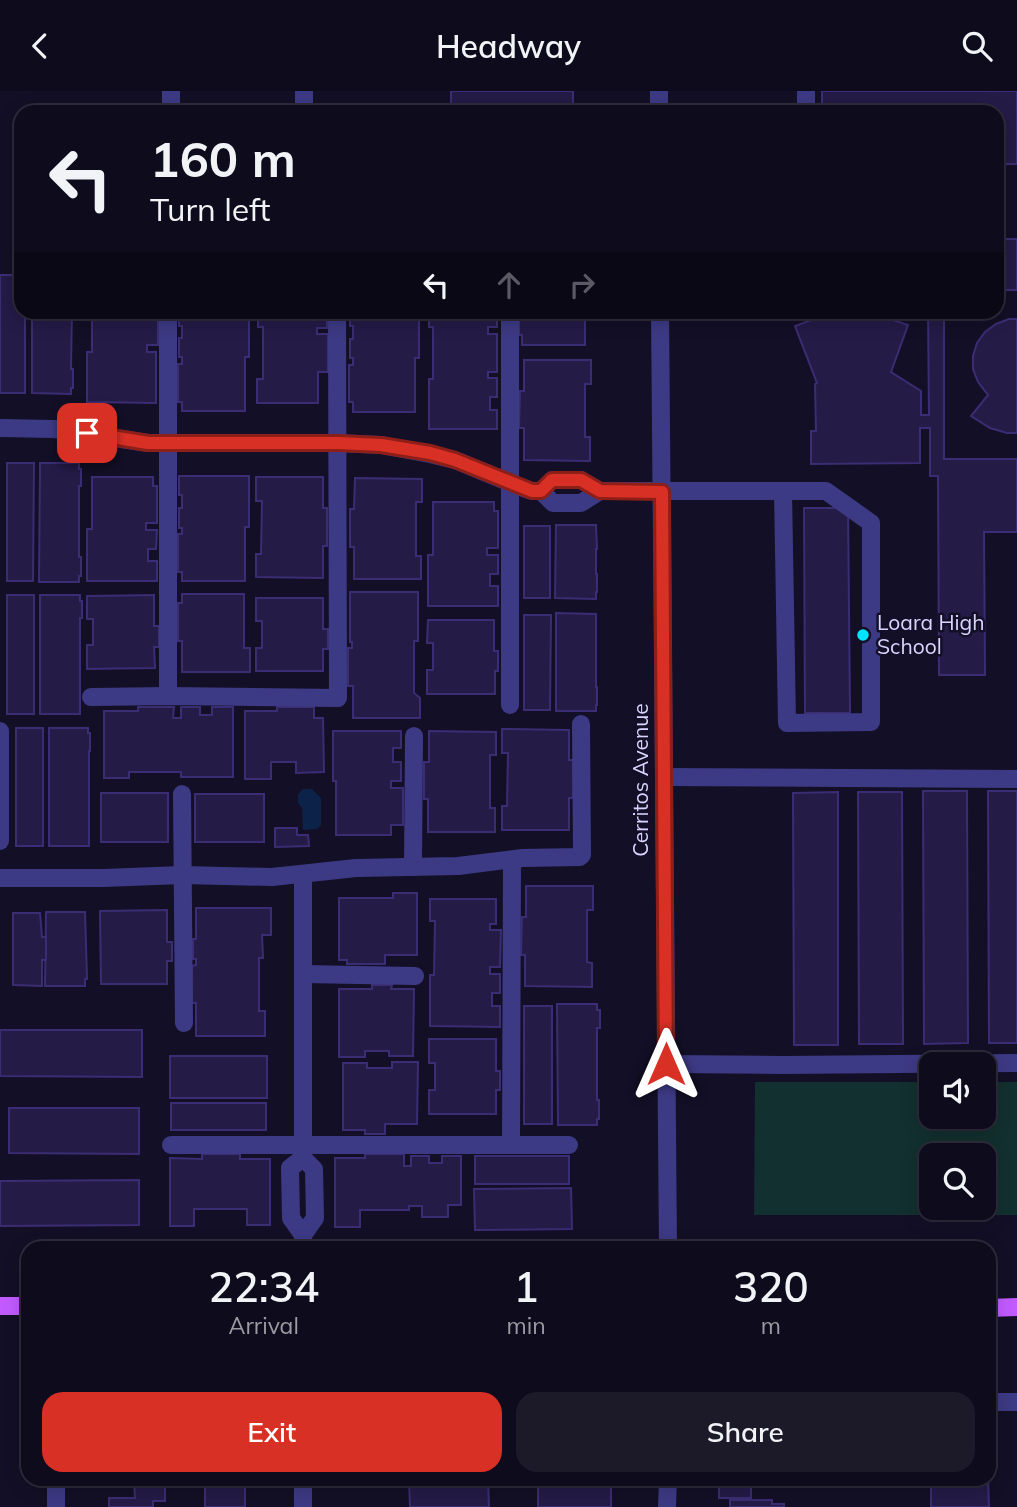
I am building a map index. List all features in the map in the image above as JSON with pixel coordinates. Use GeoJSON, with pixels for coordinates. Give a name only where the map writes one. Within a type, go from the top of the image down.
{"type":"FeatureCollection","features":[{"type":"Feature","properties":{"kind":"main road"},"geometry":{"type":"LineString","coordinates":[[0,1306],[21,1306]]}},
{"type":"Feature","properties":{"kind":"main road"},"geometry":{"type":"LineString","coordinates":[[996,1308],[1017,1307]]}},
{"type":"Feature","properties":{"kind":"street"},"geometry":{"type":"LineString","coordinates":[[168,319],[168,696]]}},
{"type":"Feature","properties":{"kind":"street"},"geometry":{"type":"LineString","coordinates":[[91,697],[338,698],[337,319]]}},
{"type":"Feature","properties":{"kind":"street"},"geometry":{"type":"LineString","coordinates":[[510,319],[510,705]]}},
{"type":"Feature","properties":{"kind":"street","name":"Cerritos Avenue"},"geometry":{"type":"LineString","coordinates":[[660,319],[668,1241]]}},
{"type":"Feature","properties":{"kind":"street"},"geometry":{"type":"LineString","coordinates":[[0,428],[54,429],[168,444],[381,445],[430,453],[477,468],[532,491],[541,491],[553,503],[581,503],[600,491],[662,492],[783,491],[826,491],[871,523],[871,722],[788,723],[783,491]]}},
{"type":"Feature","properties":{"kind":"street"},"geometry":{"type":"LineString","coordinates":[[0,879],[103,879],[183,875],[255,877],[580,857],[581,724]]}},
{"type":"Feature","properties":{"kind":"street"},"geometry":{"type":"LineString","coordinates":[[0,731],[0,841]]}},
{"type":"Feature","properties":{"kind":"street"},"geometry":{"type":"LineString","coordinates":[[413,867],[414,736]]}},
{"type":"Feature","properties":{"kind":"street"},"geometry":{"type":"LineString","coordinates":[[664,777],[1017,779]]}},
{"type":"Feature","properties":{"kind":"street"},"geometry":{"type":"LineString","coordinates":[[182,794],[184,1023]]}},
{"type":"Feature","properties":{"kind":"street"},"geometry":{"type":"LineString","coordinates":[[511,1145],[512,860]]}},
{"type":"Feature","properties":{"kind":"street"},"geometry":{"type":"LineString","coordinates":[[303,875],[303,1151],[290,1168],[291,1218],[303,1241]]}},
{"type":"Feature","properties":{"kind":"street"},"geometry":{"type":"LineString","coordinates":[[303,974],[415,976]]}},
{"type":"Feature","properties":{"kind":"street"},"geometry":{"type":"LineString","coordinates":[[666,1064],[1017,1063]]}},
{"type":"Feature","properties":{"kind":"street"},"geometry":{"type":"LineString","coordinates":[[171,1145],[303,1151],[569,1145]]}},
{"type":"Feature","properties":{"kind":"street"},"geometry":{"type":"LineString","coordinates":[[996,1402],[1017,1402]]}},
{"type":"Feature","properties":{"kind":"street"},"geometry":{"type":"LineString","coordinates":[[56,1486],[56,1507]]}},
{"type":"Feature","properties":{"kind":"street"},"geometry":{"type":"LineString","coordinates":[[303,1486],[303,1507]]}},
{"type":"Feature","properties":{"kind":"street"},"geometry":{"type":"LineString","coordinates":[[667,1507],[668,1486]]}},
{"type":"Feature","properties":{"kind":"green space"},"geometry":{"type":"Polygon","coordinates":[[[755,1082],[919,1082],[919,1129],[996,1129],[996,1082],[1017,1082],[1017,1215],[996,1215],[996,1143],[919,1143],[919,1215],[754,1215],[755,1082]]]}},
{"type":"Feature","properties":{"kind":"water"},"geometry":{"type":"Polygon","coordinates":[[[303,789],[312,789],[321,798],[321,825],[317,829],[303,830],[298,794],[303,789]]]}},
{"type":"Feature","properties":{"kind":"building"},"geometry":{"type":"Polygon","coordinates":[[[451,91],[573,91],[573,105],[451,105],[451,91]]]}},
{"type":"Feature","properties":{"kind":"building"},"geometry":{"type":"Polygon","coordinates":[[[822,91],[1017,91],[1017,164],[1004,164],[1004,105],[822,105],[822,91]]]}},
{"type":"Feature","properties":{"kind":"building"},"geometry":{"type":"Polygon","coordinates":[[[1004,239],[1017,239],[1017,290],[1004,290],[1004,239]]]}},
{"type":"Feature","properties":{"kind":"building"},"geometry":{"type":"Polygon","coordinates":[[[0,275],[14,275],[14,319],[25,319],[25,393],[0,393],[0,275]]]}},
{"type":"Feature","properties":{"kind":"building"},"geometry":{"type":"Polygon","coordinates":[[[32,319],[72,319],[71,394],[32,393],[32,319]]]}},
{"type":"Feature","properties":{"kind":"building"},"geometry":{"type":"Polygon","coordinates":[[[92,319],[158,319],[158,345],[147,345],[147,352],[156,352],[156,403],[87,402],[87,352],[92,352],[92,319]]]}},
{"type":"Feature","properties":{"kind":"building"},"geometry":{"type":"Polygon","coordinates":[[[179,319],[249,319],[249,357],[245,357],[245,411],[182,411],[182,402],[178,402],[178,364],[182,364],[182,357],[179,357],[179,338],[182,338],[182,326],[179,326],[179,319]]]}},
{"type":"Feature","properties":{"kind":"building"},"geometry":{"type":"Polygon","coordinates":[[[258,319],[327,319],[327,328],[317,328],[317,334],[328,334],[328,372],[318,372],[318,403],[257,403],[257,379],[263,379],[263,327],[258,327],[258,319]]]}},
{"type":"Feature","properties":{"kind":"building"},"geometry":{"type":"Polygon","coordinates":[[[350,319],[419,319],[419,358],[415,358],[415,412],[353,412],[353,402],[349,402],[349,365],[353,365],[353,358],[350,358],[350,339],[353,339],[353,326],[350,326],[350,319]]]}},
{"type":"Feature","properties":{"kind":"building"},"geometry":{"type":"Polygon","coordinates":[[[429,319],[497,319],[497,327],[488,327],[488,334],[497,334],[497,372],[488,372],[488,378],[497,378],[497,397],[490,397],[490,410],[497,410],[497,429],[429,429],[433,327],[429,327],[429,319]]]}},
{"type":"Feature","properties":{"kind":"building"},"geometry":{"type":"Polygon","coordinates":[[[519,319],[585,319],[585,345],[522,345],[522,335],[519,335],[519,319]]]}},
{"type":"Feature","properties":{"kind":"building"},"geometry":{"type":"Polygon","coordinates":[[[814,319],[890,319],[908,325],[891,372],[921,391],[921,415],[929,415],[928,319],[944,319],[944,459],[1017,459],[1017,532],[984,532],[985,675],[939,675],[938,476],[930,476],[930,428],[920,428],[920,463],[811,464],[811,431],[816,431],[817,383],[795,326],[814,319]]]}},
{"type":"Feature","properties":{"kind":"building"},"geometry":{"type":"Polygon","coordinates":[[[1009,319],[1017,319],[1017,433],[990,428],[971,416],[988,395],[978,382],[973,369],[977,343],[985,332],[1009,319]]]}},
{"type":"Feature","properties":{"kind":"building"},"geometry":{"type":"Polygon","coordinates":[[[524,360],[591,360],[591,384],[585,384],[585,437],[590,437],[590,461],[524,460],[524,428],[519,428],[520,391],[524,391],[524,360]]]}},
{"type":"Feature","properties":{"kind":"building"},"geometry":{"type":"Polygon","coordinates":[[[7,463],[34,463],[33,581],[7,581],[7,463]]]}},
{"type":"Feature","properties":{"kind":"building"},"geometry":{"type":"Polygon","coordinates":[[[40,463],[79,463],[81,469],[79,582],[39,582],[40,463]]]}},
{"type":"Feature","properties":{"kind":"building"},"geometry":{"type":"Polygon","coordinates":[[[179,476],[249,476],[245,581],[182,581],[182,572],[178,572],[178,534],[182,534],[182,528],[179,528],[182,495],[179,495],[179,476]]]}},
{"type":"Feature","properties":{"kind":"building"},"geometry":{"type":"Polygon","coordinates":[[[92,477],[153,477],[153,486],[157,486],[157,523],[146,523],[146,530],[157,530],[156,549],[148,549],[148,561],[157,561],[157,581],[87,581],[87,529],[92,529],[92,477]]]}},
{"type":"Feature","properties":{"kind":"building"},"geometry":{"type":"Polygon","coordinates":[[[256,477],[323,477],[323,508],[327,508],[327,546],[323,546],[323,578],[256,577],[256,554],[261,554],[262,501],[256,501],[256,477]]]}},
{"type":"Feature","properties":{"kind":"building"},"geometry":{"type":"Polygon","coordinates":[[[355,478],[422,479],[422,502],[416,502],[416,556],[421,556],[421,579],[354,579],[354,547],[350,547],[350,509],[354,509],[355,478]]]}},
{"type":"Feature","properties":{"kind":"building"},"geometry":{"type":"Polygon","coordinates":[[[433,502],[494,502],[494,511],[498,511],[498,548],[487,548],[487,555],[498,555],[498,574],[490,574],[490,586],[498,586],[498,606],[428,606],[428,555],[433,555],[433,502]]]}},
{"type":"Feature","properties":{"kind":"building"},"geometry":{"type":"Polygon","coordinates":[[[804,508],[848,508],[850,713],[805,713],[804,508]]]}},
{"type":"Feature","properties":{"kind":"building"},"geometry":{"type":"Polygon","coordinates":[[[556,525],[596,525],[596,599],[555,598],[556,525]]]}},
{"type":"Feature","properties":{"kind":"building"},"geometry":{"type":"Polygon","coordinates":[[[524,526],[550,526],[550,598],[524,598],[524,526]]]}},
{"type":"Feature","properties":{"kind":"building"},"geometry":{"type":"Polygon","coordinates":[[[350,592],[418,592],[414,693],[420,698],[420,718],[353,718],[353,686],[348,686],[348,648],[352,648],[350,592]]]}},
{"type":"Feature","properties":{"kind":"building"},"geometry":{"type":"Polygon","coordinates":[[[182,594],[244,594],[244,648],[250,648],[250,672],[182,672],[182,641],[178,641],[178,603],[182,603],[182,594]]]}},
{"type":"Feature","properties":{"kind":"building"},"geometry":{"type":"Polygon","coordinates":[[[7,595],[34,595],[34,714],[7,714],[7,595]]]}},
{"type":"Feature","properties":{"kind":"building"},"geometry":{"type":"Polygon","coordinates":[[[40,595],[80,595],[80,714],[40,714],[40,595]]]}},
{"type":"Feature","properties":{"kind":"building"},"geometry":{"type":"Polygon","coordinates":[[[154,595],[154,626],[159,626],[159,647],[154,647],[155,668],[87,669],[87,645],[93,645],[93,619],[87,619],[87,596],[154,595]]]}},
{"type":"Feature","properties":{"kind":"building"},"geometry":{"type":"Polygon","coordinates":[[[256,598],[323,598],[323,629],[328,629],[328,649],[323,649],[323,671],[256,671],[256,648],[262,648],[262,621],[256,621],[256,598]]]}},
{"type":"Feature","properties":{"kind":"building"},"geometry":{"type":"Polygon","coordinates":[[[556,613],[596,614],[596,711],[556,711],[556,613]]]}},
{"type":"Feature","properties":{"kind":"building"},"geometry":{"type":"Polygon","coordinates":[[[524,615],[551,615],[550,710],[524,710],[524,615]]]}},
{"type":"Feature","properties":{"kind":"building"},"geometry":{"type":"Polygon","coordinates":[[[428,620],[494,620],[494,651],[498,651],[495,694],[427,694],[427,670],[433,670],[433,643],[427,643],[428,620]]]}},
{"type":"Feature","properties":{"kind":"building"},"geometry":{"type":"Polygon","coordinates":[[[138,707],[174,707],[173,718],[181,718],[181,707],[200,707],[200,715],[212,715],[212,707],[233,707],[233,777],[181,777],[181,772],[129,772],[129,778],[104,778],[104,711],[138,711],[138,707]]]}},
{"type":"Feature","properties":{"kind":"building"},"geometry":{"type":"Polygon","coordinates":[[[277,707],[314,707],[314,718],[323,718],[324,772],[296,773],[296,762],[271,762],[271,779],[245,779],[245,711],[277,711],[277,707]]]}},
{"type":"Feature","properties":{"kind":"building"},"geometry":{"type":"Polygon","coordinates":[[[16,728],[43,728],[43,846],[16,846],[16,728]]]}},
{"type":"Feature","properties":{"kind":"building"},"geometry":{"type":"Polygon","coordinates":[[[49,728],[88,728],[90,733],[89,846],[49,846],[49,728]]]}},
{"type":"Feature","properties":{"kind":"building"},"geometry":{"type":"Polygon","coordinates":[[[502,729],[569,730],[569,760],[573,760],[573,798],[569,798],[569,830],[502,830],[502,806],[507,806],[508,753],[502,753],[502,729]]]}},
{"type":"Feature","properties":{"kind":"building"},"geometry":{"type":"Polygon","coordinates":[[[333,731],[401,731],[401,748],[393,748],[393,762],[401,762],[401,781],[391,781],[391,788],[403,788],[403,825],[391,825],[391,835],[336,835],[333,731]]]}},
{"type":"Feature","properties":{"kind":"building"},"geometry":{"type":"Polygon","coordinates":[[[429,731],[496,732],[496,755],[490,755],[490,808],[495,808],[495,832],[428,832],[428,799],[424,799],[424,762],[429,762],[429,731]]]}},
{"type":"Feature","properties":{"kind":"building"},"geometry":{"type":"Polygon","coordinates":[[[923,791],[967,791],[968,1043],[924,1044],[923,791]]]}},
{"type":"Feature","properties":{"kind":"building"},"geometry":{"type":"Polygon","coordinates":[[[988,791],[1017,791],[1017,1043],[989,1043],[988,791]]]}},
{"type":"Feature","properties":{"kind":"building"},"geometry":{"type":"Polygon","coordinates":[[[838,792],[838,1045],[794,1045],[793,793],[838,792]]]}},
{"type":"Feature","properties":{"kind":"building"},"geometry":{"type":"Polygon","coordinates":[[[858,792],[902,792],[903,1044],[859,1044],[858,792]]]}},
{"type":"Feature","properties":{"kind":"building"},"geometry":{"type":"Polygon","coordinates":[[[101,793],[168,793],[168,842],[101,842],[101,793]]]}},
{"type":"Feature","properties":{"kind":"building"},"geometry":{"type":"Polygon","coordinates":[[[195,794],[264,794],[264,842],[195,842],[195,794]]]}},
{"type":"Feature","properties":{"kind":"building"},"geometry":{"type":"Polygon","coordinates":[[[275,828],[297,828],[297,835],[308,835],[309,846],[275,847],[275,828]]]}},
{"type":"Feature","properties":{"kind":"building"},"geometry":{"type":"Polygon","coordinates":[[[526,886],[593,886],[593,910],[587,910],[587,962],[592,963],[592,987],[525,986],[525,955],[521,955],[522,917],[526,917],[526,886]]]}},
{"type":"Feature","properties":{"kind":"building"},"geometry":{"type":"Polygon","coordinates":[[[393,893],[417,893],[417,955],[385,955],[385,964],[347,964],[347,960],[339,960],[339,898],[393,898],[393,893]]]}},
{"type":"Feature","properties":{"kind":"building"},"geometry":{"type":"Polygon","coordinates":[[[430,899],[496,899],[496,924],[490,924],[490,930],[501,930],[500,967],[490,967],[490,974],[500,974],[500,993],[492,993],[492,1006],[500,1006],[500,1027],[430,1026],[430,975],[434,975],[435,921],[430,921],[430,899]]]}},
{"type":"Feature","properties":{"kind":"building"},"geometry":{"type":"Polygon","coordinates":[[[196,908],[271,908],[271,935],[262,935],[263,958],[259,958],[259,1011],[265,1011],[265,1036],[196,1036],[196,1003],[192,1003],[192,966],[196,965],[196,959],[193,959],[193,939],[196,939],[196,908]]]}},
{"type":"Feature","properties":{"kind":"building"},"geometry":{"type":"Polygon","coordinates":[[[167,910],[167,942],[172,942],[172,961],[167,961],[167,984],[101,984],[100,911],[167,910]]]}},
{"type":"Feature","properties":{"kind":"building"},"geometry":{"type":"Polygon","coordinates":[[[46,912],[85,912],[85,986],[45,986],[46,912]]]}},
{"type":"Feature","properties":{"kind":"building"},"geometry":{"type":"Polygon","coordinates":[[[13,913],[40,913],[42,937],[46,937],[46,960],[42,960],[42,986],[13,985],[13,913]]]}},
{"type":"Feature","properties":{"kind":"building"},"geometry":{"type":"Polygon","coordinates":[[[372,985],[392,985],[391,989],[414,989],[413,1056],[389,1056],[389,1051],[365,1051],[365,1057],[339,1057],[339,989],[372,989],[372,985]]]}},
{"type":"Feature","properties":{"kind":"building"},"geometry":{"type":"Polygon","coordinates":[[[557,1004],[597,1004],[597,1010],[600,1010],[600,1028],[597,1028],[597,1125],[558,1125],[557,1004]]]}},
{"type":"Feature","properties":{"kind":"building"},"geometry":{"type":"Polygon","coordinates":[[[524,1006],[552,1006],[552,1124],[524,1124],[524,1006]]]}},
{"type":"Feature","properties":{"kind":"building"},"geometry":{"type":"Polygon","coordinates":[[[0,1030],[142,1030],[142,1077],[0,1076],[0,1030]]]}},
{"type":"Feature","properties":{"kind":"building"},"geometry":{"type":"Polygon","coordinates":[[[429,1039],[496,1039],[496,1071],[500,1071],[500,1090],[496,1090],[496,1114],[429,1114],[429,1090],[435,1090],[435,1063],[429,1063],[429,1039]]]}},
{"type":"Feature","properties":{"kind":"building"},"geometry":{"type":"Polygon","coordinates":[[[170,1056],[267,1056],[267,1098],[170,1098],[170,1056]]]}},
{"type":"Feature","properties":{"kind":"building"},"geometry":{"type":"Polygon","coordinates":[[[392,1062],[418,1062],[417,1124],[385,1124],[385,1134],[343,1130],[343,1063],[367,1063],[367,1068],[392,1068],[392,1062]]]}},
{"type":"Feature","properties":{"kind":"building"},"geometry":{"type":"Polygon","coordinates":[[[171,1103],[266,1103],[266,1130],[171,1130],[171,1103]]]}},
{"type":"Feature","properties":{"kind":"building"},"geometry":{"type":"Polygon","coordinates":[[[9,1108],[139,1108],[139,1154],[9,1153],[9,1108]]]}},
{"type":"Feature","properties":{"kind":"building"},"geometry":{"type":"Polygon","coordinates":[[[202,1154],[240,1154],[240,1159],[270,1159],[270,1225],[247,1225],[247,1209],[194,1209],[194,1226],[170,1226],[170,1158],[202,1159],[202,1154]]]}},
{"type":"Feature","properties":{"kind":"building"},"geometry":{"type":"Polygon","coordinates":[[[365,1154],[404,1154],[404,1166],[411,1166],[411,1156],[429,1156],[429,1163],[442,1163],[442,1156],[461,1156],[461,1205],[448,1205],[448,1217],[422,1217],[422,1206],[409,1206],[409,1210],[360,1210],[360,1227],[335,1227],[335,1158],[365,1158],[365,1154]]]}},
{"type":"Feature","properties":{"kind":"building"},"geometry":{"type":"Polygon","coordinates":[[[475,1156],[569,1156],[569,1184],[475,1184],[475,1156]]]}},
{"type":"Feature","properties":{"kind":"building"},"geometry":{"type":"Polygon","coordinates":[[[139,1180],[139,1225],[0,1226],[0,1181],[139,1180]]]}},
{"type":"Feature","properties":{"kind":"building"},"geometry":{"type":"Polygon","coordinates":[[[571,1188],[572,1229],[475,1230],[474,1189],[571,1188]]]}},
{"type":"Feature","properties":{"kind":"building"},"geometry":{"type":"Polygon","coordinates":[[[134,1486],[165,1486],[165,1501],[153,1501],[153,1507],[109,1507],[109,1498],[135,1498],[134,1486]]]}},
{"type":"Feature","properties":{"kind":"building"},"geometry":{"type":"Polygon","coordinates":[[[205,1486],[245,1486],[245,1507],[205,1507],[205,1486]]]}},
{"type":"Feature","properties":{"kind":"building"},"geometry":{"type":"Polygon","coordinates":[[[409,1486],[488,1486],[489,1507],[410,1507],[409,1486]]]}},
{"type":"Feature","properties":{"kind":"building"},"geometry":{"type":"Polygon","coordinates":[[[538,1486],[611,1486],[611,1507],[538,1507],[538,1486]]]}},
{"type":"Feature","properties":{"kind":"building"},"geometry":{"type":"Polygon","coordinates":[[[719,1486],[751,1486],[751,1498],[719,1498],[719,1486]]]}},
{"type":"Feature","properties":{"kind":"building"},"geometry":{"type":"Polygon","coordinates":[[[931,1486],[988,1486],[989,1507],[931,1507],[931,1486]]]}},
{"type":"Feature","properties":{"kind":"building"},"geometry":{"type":"Polygon","coordinates":[[[730,1500],[772,1500],[772,1504],[784,1504],[784,1507],[730,1507],[730,1500]]]}},
{"type":"Feature","properties":{"kind":"place","name":"Loara High School"},"geometry":{"type":"Point","coordinates":[863,635]}},
{"type":"Feature","properties":{"kind":"route"},"geometry":{"type":"LineString","coordinates":[[87,433],[168,444],[381,445],[455,460],[532,491],[541,491],[552,480],[581,480],[600,491],[662,492],[666,1064]]}}]}
